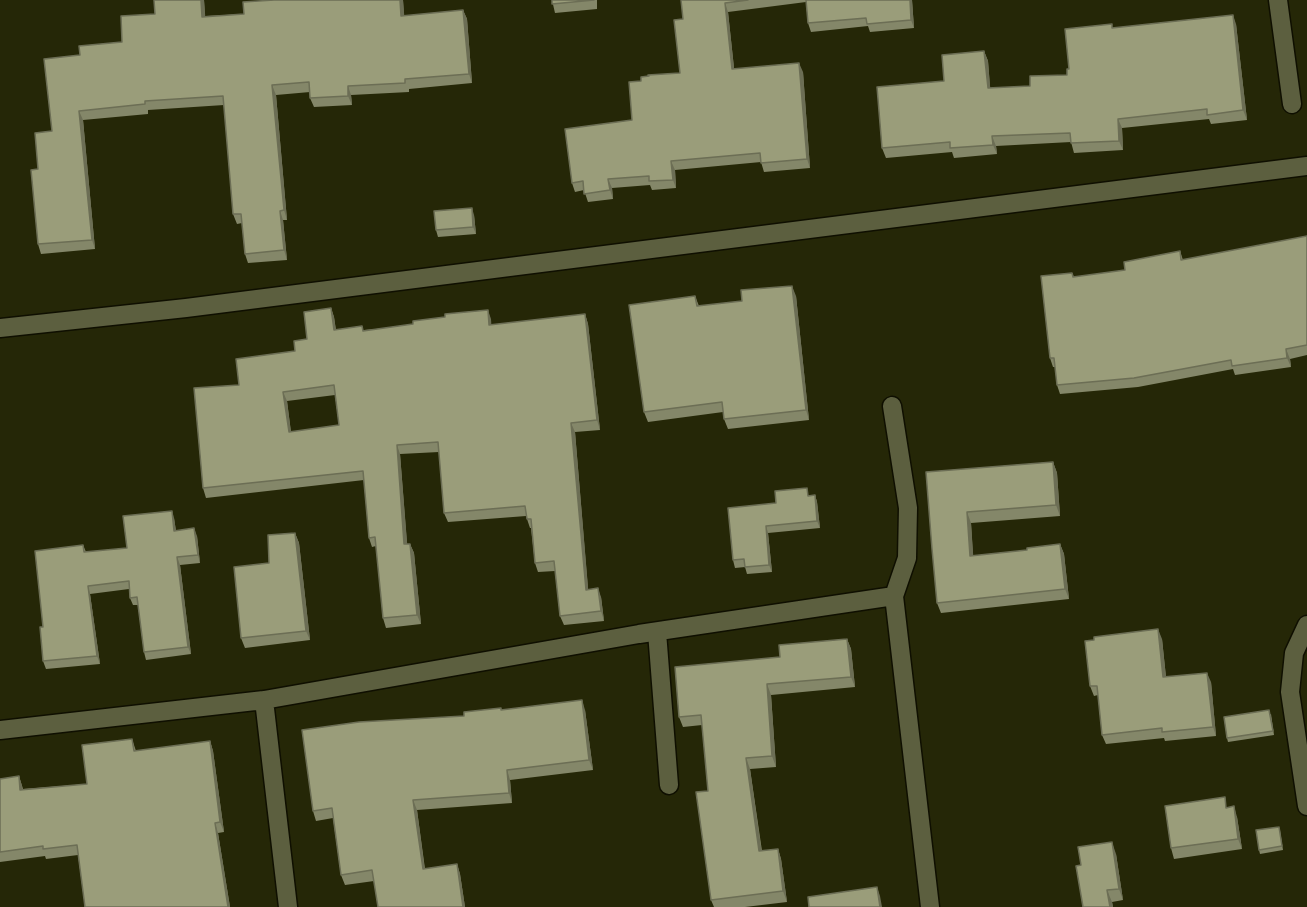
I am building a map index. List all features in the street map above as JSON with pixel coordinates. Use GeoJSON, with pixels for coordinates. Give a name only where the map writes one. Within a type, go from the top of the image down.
{"type":"FeatureCollection","features":[{"type":"Feature","properties":{"kind":"street"},"geometry":{"type":"LineString","coordinates":[[1278,0],[1292,104]]}},
{"type":"Feature","properties":{"kind":"street"},"geometry":{"type":"LineString","coordinates":[[0,328],[186,308],[1307,166]]}},
{"type":"Feature","properties":{"kind":"street"},"geometry":{"type":"LineString","coordinates":[[892,406],[908,508],[907,558],[894,596],[930,907]]}},
{"type":"Feature","properties":{"kind":"street"},"geometry":{"type":"LineString","coordinates":[[0,730],[264,700],[628,635],[894,596]]}},
{"type":"Feature","properties":{"kind":"street"},"geometry":{"type":"LineString","coordinates":[[1307,625],[1294,653],[1290,692],[1307,806]]}},
{"type":"Feature","properties":{"kind":"street"},"geometry":{"type":"LineString","coordinates":[[657,632],[669,785]]}},
{"type":"Feature","properties":{"kind":"street"},"geometry":{"type":"LineString","coordinates":[[264,700],[288,907]]}},
{"type":"Feature","properties":{"kind":"building"},"geometry":{"type":"Polygon","coordinates":[[[154,0],[201,0],[202,17],[244,14],[243,2],[274,0],[400,0],[401,16],[463,10],[469,74],[405,79],[405,83],[348,86],[348,96],[310,98],[309,82],[272,85],[284,210],[280,211],[284,250],[245,254],[241,214],[233,214],[223,96],[145,101],[145,104],[79,111],[92,240],[38,244],[31,170],[38,169],[35,133],[52,131],[44,59],[80,55],[79,46],[122,42],[121,16],[155,14],[154,0]]]}},
{"type":"Feature","properties":{"kind":"building"},"geometry":{"type":"Polygon","coordinates":[[[552,0],[594,0],[552,4],[552,0]]]}},
{"type":"Feature","properties":{"kind":"building"},"geometry":{"type":"Polygon","coordinates":[[[681,0],[748,0],[725,3],[732,69],[799,63],[807,159],[761,163],[760,153],[671,161],[673,180],[649,181],[649,176],[608,179],[610,190],[584,194],[583,181],[572,183],[565,129],[632,120],[629,82],[641,81],[641,77],[648,75],[680,73],[674,20],[683,19],[681,0]]]}},
{"type":"Feature","properties":{"kind":"building"},"geometry":{"type":"Polygon","coordinates":[[[806,0],[910,0],[911,20],[867,24],[866,18],[808,23],[806,0]]]}},
{"type":"Feature","properties":{"kind":"building"},"geometry":{"type":"Polygon","coordinates":[[[1233,15],[1243,110],[1207,115],[1207,109],[1118,119],[1119,141],[1071,143],[1070,133],[992,136],[993,145],[950,148],[950,142],[882,148],[877,87],[944,81],[942,55],[984,51],[988,88],[1030,86],[1030,76],[1067,75],[1067,69],[1069,69],[1065,29],[1112,24],[1112,28],[1233,15]]]}},
{"type":"Feature","properties":{"kind":"building"},"geometry":{"type":"Polygon","coordinates":[[[472,208],[473,227],[436,230],[434,211],[472,208]]]}},
{"type":"Feature","properties":{"kind":"building"},"geometry":{"type":"Polygon","coordinates":[[[1307,236],[1307,345],[1286,349],[1287,358],[1232,366],[1231,360],[1134,378],[1057,385],[1054,358],[1050,358],[1041,276],[1072,273],[1073,277],[1125,270],[1124,262],[1180,251],[1181,260],[1307,236]]]}},
{"type":"Feature","properties":{"kind":"building"},"geometry":{"type":"Polygon","coordinates":[[[792,286],[806,410],[724,419],[722,402],[644,412],[629,305],[695,296],[697,306],[742,301],[741,290],[792,286]]]}},
{"type":"Feature","properties":{"kind":"building"},"geometry":{"type":"Polygon","coordinates":[[[331,308],[334,330],[362,326],[363,331],[413,324],[413,321],[445,317],[445,314],[488,310],[489,325],[585,314],[597,420],[571,423],[586,590],[598,588],[601,611],[560,616],[554,561],[535,563],[531,519],[527,519],[525,506],[444,513],[438,442],[397,445],[404,544],[410,544],[417,615],[383,618],[375,537],[369,538],[363,471],[203,488],[194,388],[239,385],[236,359],[295,351],[294,341],[307,339],[304,312],[331,308]],[[334,385],[283,392],[289,432],[339,425],[334,385]]]}},
{"type":"Feature","properties":{"kind":"building"},"geometry":{"type":"Polygon","coordinates":[[[1053,462],[1056,505],[967,512],[970,556],[1060,544],[1065,589],[937,603],[926,472],[1053,462]]]}},
{"type":"Feature","properties":{"kind":"building"},"geometry":{"type":"Polygon","coordinates":[[[807,488],[808,496],[815,495],[817,521],[766,526],[769,565],[745,567],[744,559],[733,560],[728,508],[776,503],[775,491],[807,488]]]}},
{"type":"Feature","properties":{"kind":"building"},"geometry":{"type":"Polygon","coordinates":[[[172,511],[174,531],[194,528],[198,555],[177,557],[188,647],[144,652],[137,597],[130,598],[129,581],[88,586],[97,656],[43,661],[40,627],[43,627],[35,551],[83,545],[84,552],[127,548],[123,516],[172,511]]]}},
{"type":"Feature","properties":{"kind":"building"},"geometry":{"type":"Polygon","coordinates":[[[295,533],[306,631],[241,638],[234,567],[269,563],[268,535],[295,533]]]}},
{"type":"Feature","properties":{"kind":"building"},"geometry":{"type":"Polygon","coordinates":[[[1158,629],[1163,677],[1207,673],[1213,727],[1162,732],[1162,728],[1102,735],[1097,686],[1090,686],[1085,641],[1094,640],[1094,637],[1158,629]]]}},
{"type":"Feature","properties":{"kind":"building"},"geometry":{"type":"Polygon","coordinates":[[[847,639],[851,677],[767,684],[772,756],[746,758],[759,851],[778,849],[783,891],[711,900],[696,792],[708,791],[701,715],[679,717],[675,667],[780,657],[779,645],[847,639]]]}},
{"type":"Feature","properties":{"kind":"building"},"geometry":{"type":"Polygon","coordinates":[[[582,700],[589,760],[507,770],[509,793],[413,800],[423,869],[457,864],[463,907],[378,907],[372,870],[341,875],[332,808],[313,811],[302,730],[359,722],[464,716],[464,712],[582,700]]]}},
{"type":"Feature","properties":{"kind":"building"},"geometry":{"type":"Polygon","coordinates":[[[1269,710],[1273,731],[1227,738],[1224,717],[1269,710]]]}},
{"type":"Feature","properties":{"kind":"building"},"geometry":{"type":"Polygon","coordinates":[[[132,739],[134,751],[210,741],[220,822],[215,823],[228,907],[85,907],[77,845],[43,849],[43,846],[0,852],[0,779],[19,776],[20,790],[87,784],[82,745],[132,739]]]}},
{"type":"Feature","properties":{"kind":"building"},"geometry":{"type":"Polygon","coordinates":[[[1225,797],[1226,808],[1234,806],[1238,839],[1171,848],[1165,806],[1225,797]]]}},
{"type":"Feature","properties":{"kind":"building"},"geometry":{"type":"Polygon","coordinates":[[[1279,827],[1282,846],[1259,850],[1256,830],[1279,827]]]}},
{"type":"Feature","properties":{"kind":"building"},"geometry":{"type":"Polygon","coordinates":[[[1112,842],[1119,889],[1107,890],[1110,907],[1083,907],[1076,866],[1081,865],[1078,847],[1112,842]]]}},
{"type":"Feature","properties":{"kind":"building"},"geometry":{"type":"Polygon","coordinates":[[[877,887],[880,907],[809,907],[808,897],[877,887]]]}}]}
